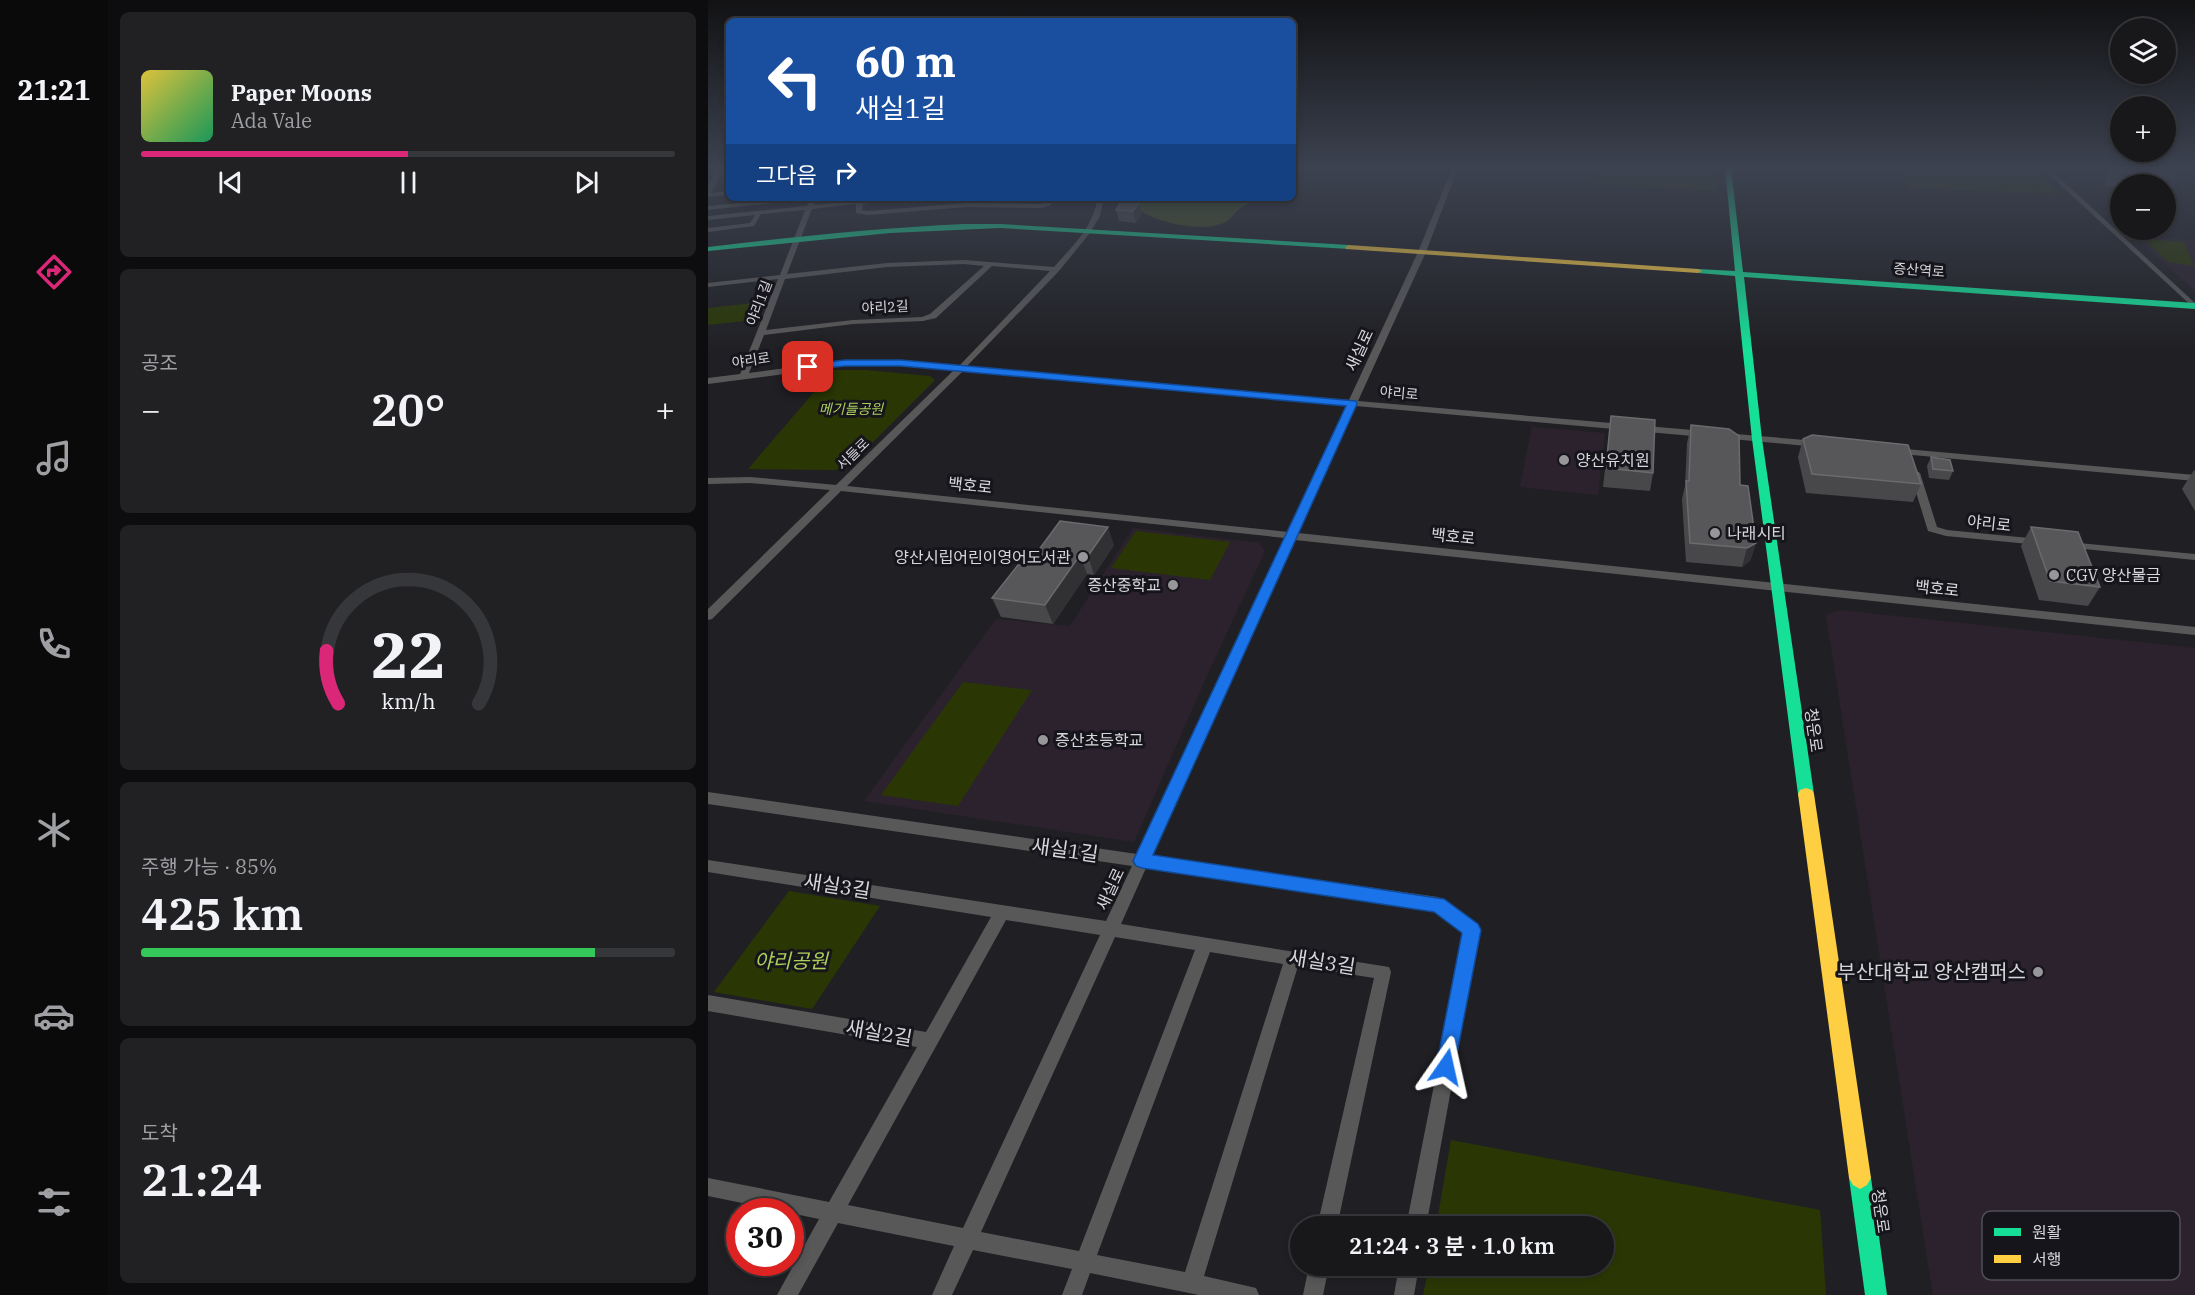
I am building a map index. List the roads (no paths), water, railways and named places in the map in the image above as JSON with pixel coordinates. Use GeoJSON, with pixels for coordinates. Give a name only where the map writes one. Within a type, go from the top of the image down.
{"type":"FeatureCollection","features":[{"type":"Feature","properties":{"kind":"street","name":"야리1길"},"geometry":{"type":"LineString","coordinates":[[744,376],[802,228]]}},
{"type":"Feature","properties":{"kind":"street","name":"증산역로"},"geometry":{"type":"LineString","coordinates":[[708,249],[922,228]]}},
{"type":"Feature","properties":{"kind":"street","name":"증산역로"},"geometry":{"type":"LineString","coordinates":[[1036,228],[1422,252],[2195,306]]}},
{"type":"Feature","properties":{"kind":"street","name":"서들로"},"geometry":{"type":"LineString","coordinates":[[708,616],[960,369],[1056,269],[1090,228]]}},
{"type":"Feature","properties":{"kind":"street","name":"새실로"},"geometry":{"type":"LineString","coordinates":[[942,1295],[1431,228]]}},
{"type":"Feature","properties":{"kind":"street","name":"청운로"},"geometry":{"type":"LineString","coordinates":[[1735,228],[1757,439],[1876,1295]]}},
{"type":"Feature","properties":{"kind":"street"},"geometry":{"type":"LineString","coordinates":[[2110,228],[2195,306]]}},
{"type":"Feature","properties":{"kind":"street"},"geometry":{"type":"LineString","coordinates":[[708,285],[887,265],[990,264],[1056,269]]}},
{"type":"Feature","properties":{"kind":"street","name":"야리2길"},"geometry":{"type":"LineString","coordinates":[[762,333],[853,322],[923,319],[933,316],[990,264]]}},
{"type":"Feature","properties":{"kind":"street","name":"야리로"},"geometry":{"type":"LineString","coordinates":[[708,381],[862,362],[1827,445]]}},
{"type":"Feature","properties":{"kind":"street"},"geometry":{"type":"LineString","coordinates":[[1886,450],[2195,478]]}},
{"type":"Feature","properties":{"kind":"street","name":"야리로"},"geometry":{"type":"LineString","coordinates":[[1909,452],[1932,529],[1946,533],[2195,557]]}},
{"type":"Feature","properties":{"kind":"street","name":"백호로"},"geometry":{"type":"LineString","coordinates":[[708,481],[750,480],[838,488],[2195,631]]}},
{"type":"Feature","properties":{"kind":"street","name":"새실1길"},"geometry":{"type":"LineString","coordinates":[[708,798],[1438,904],[1472,930],[1418,1216]]}},
{"type":"Feature","properties":{"kind":"street","name":"새실3길"},"geometry":{"type":"LineString","coordinates":[[708,866],[1383,972],[1329,1216]]}},
{"type":"Feature","properties":{"kind":"street"},"geometry":{"type":"LineString","coordinates":[[929,1041],[1002,912]]}},
{"type":"Feature","properties":{"kind":"street"},"geometry":{"type":"LineString","coordinates":[[1072,1295],[1205,944]]}},
{"type":"Feature","properties":{"kind":"street"},"geometry":{"type":"LineString","coordinates":[[1192,1283],[1293,958]]}},
{"type":"Feature","properties":{"kind":"street","name":"새실2길"},"geometry":{"type":"LineString","coordinates":[[708,1003],[929,1041],[787,1295]]}},
{"type":"Feature","properties":{"kind":"street"},"geometry":{"type":"LineString","coordinates":[[708,1187],[1249,1295]]}},
{"type":"Feature","properties":{"kind":"street"},"geometry":{"type":"LineString","coordinates":[[1313,1295],[1317,1276]]}},
{"type":"Feature","properties":{"kind":"street"},"geometry":{"type":"LineString","coordinates":[[1404,1295],[1407,1276]]}},
{"type":"Feature","properties":{"kind":"place","name":"양산유치원"},"geometry":{"type":"Point","coordinates":[1564,460]}},
{"type":"Feature","properties":{"kind":"place","name":"나래시티"},"geometry":{"type":"Point","coordinates":[1715,533]}},
{"type":"Feature","properties":{"kind":"place","name":"양산시립어린이영어도서관"},"geometry":{"type":"Point","coordinates":[1083,557]}},
{"type":"Feature","properties":{"kind":"place","name":"CGV 양산물금"},"geometry":{"type":"Point","coordinates":[2054,575]}},
{"type":"Feature","properties":{"kind":"place","name":"증산중학교"},"geometry":{"type":"Point","coordinates":[1173,585]}},
{"type":"Feature","properties":{"kind":"place","name":"증산초등학교"},"geometry":{"type":"Point","coordinates":[1043,740]}},
{"type":"Feature","properties":{"kind":"place","name":"부산대학교 양산캠퍼스"},"geometry":{"type":"Point","coordinates":[2038,972]}},
{"type":"Feature","properties":{"kind":"park label","name":"메기들공원"},"geometry":{"type":"Point","coordinates":[851,409]}},
{"type":"Feature","properties":{"kind":"park label","name":"야리공원"},"geometry":{"type":"Point","coordinates":[791,961]}}]}
